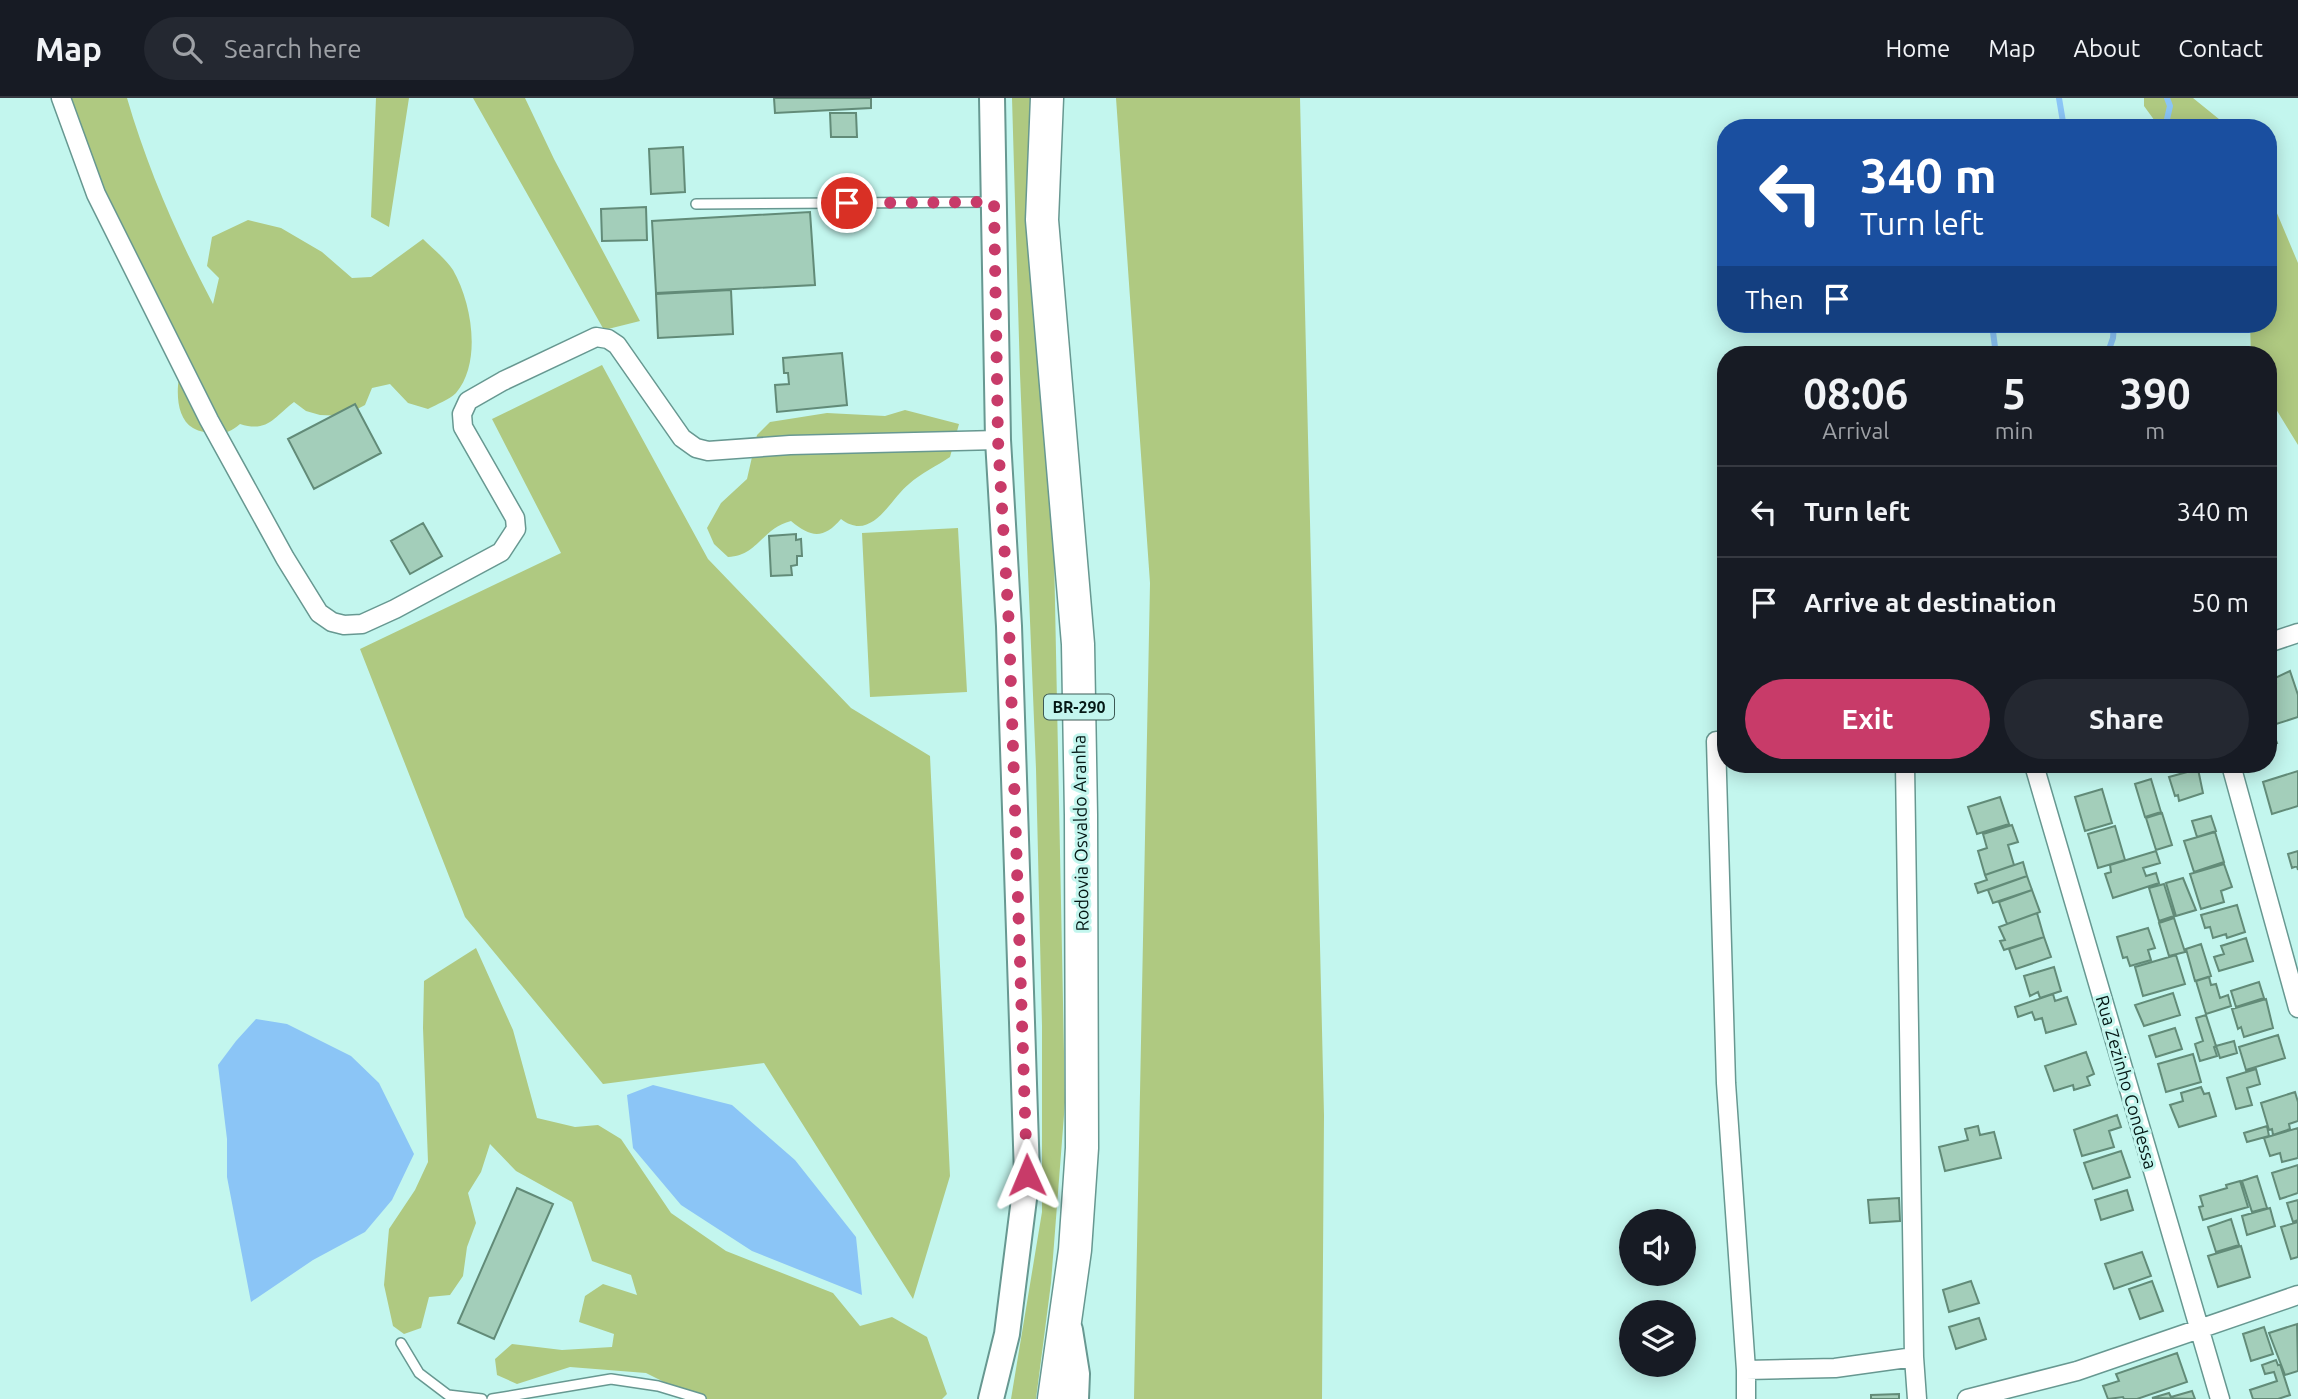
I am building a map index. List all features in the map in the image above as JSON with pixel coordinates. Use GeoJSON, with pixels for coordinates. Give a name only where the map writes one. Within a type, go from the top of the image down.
{"type":"FeatureCollection","features":[{"type":"Feature","properties":{"kind":"highway","name":"Rodovia Osvaldo Aranha"},"geometry":{"type":"LineString","coordinates":[[1047,98],[1042,220],[1078,644],[1081,802],[1082,1148],[1068,1317],[1054,1399]]}},
{"type":"Feature","properties":{"kind":"main road"},"geometry":{"type":"LineString","coordinates":[[991,1399],[1007,1334],[1027,1175],[1009,626],[998,440],[992,98]]}},
{"type":"Feature","properties":{"kind":"main road"},"geometry":{"type":"LineString","coordinates":[[1068,1317],[1077,1374],[1076,1399]]}},
{"type":"Feature","properties":{"kind":"street"},"geometry":{"type":"LineString","coordinates":[[61,98],[96,194],[209,420],[285,558],[319,613],[332,622],[344,625],[362,624],[501,552],[516,529],[515,518],[463,428],[461,415],[468,401],[503,381],[596,337],[608,339],[617,345],[682,438],[696,449],[708,451],[790,445],[998,440]]}},
{"type":"Feature","properties":{"kind":"street"},"geometry":{"type":"LineString","coordinates":[[2277,640],[2298,633]]}},
{"type":"Feature","properties":{"kind":"street"},"geometry":{"type":"LineString","coordinates":[[1717,741],[1726,1083],[1746,1399]]}},
{"type":"Feature","properties":{"kind":"street"},"geometry":{"type":"LineString","coordinates":[[1905,773],[1914,1357],[1917,1399]]}},
{"type":"Feature","properties":{"kind":"street","name":"Rua Zezinho Condessa"},"geometry":{"type":"LineString","coordinates":[[2036,773],[2220,1399]]}},
{"type":"Feature","properties":{"kind":"street"},"geometry":{"type":"LineString","coordinates":[[2233,773],[2298,1008]]}},
{"type":"Feature","properties":{"kind":"street"},"geometry":{"type":"LineString","coordinates":[[1967,1399],[2077,1371],[2298,1295]]}},
{"type":"Feature","properties":{"kind":"street"},"geometry":{"type":"LineString","coordinates":[[1746,1370],[1835,1368],[1914,1357]]}},
{"type":"Feature","properties":{"kind":"lane"},"geometry":{"type":"LineString","coordinates":[[696,205],[994,202]]}},
{"type":"Feature","properties":{"kind":"lane"},"geometry":{"type":"LineString","coordinates":[[401,1343],[419,1373],[449,1395],[482,1399]]}},
{"type":"Feature","properties":{"kind":"lane"},"geometry":{"type":"LineString","coordinates":[[492,1399],[611,1379],[658,1386],[701,1399]]}},
{"type":"Feature","properties":{"kind":"green space"},"geometry":{"type":"Polygon","coordinates":[[[70,98],[127,98],[165,203],[213,304],[219,278],[207,266],[212,237],[248,220],[281,228],[322,252],[352,278],[371,277],[423,239],[453,270],[460,283],[469,315],[469,365],[456,393],[428,409],[408,403],[390,384],[372,388],[365,405],[344,416],[320,415],[306,411],[294,402],[264,425],[240,424],[219,434],[193,428],[182,416],[178,399],[182,366],[89,161],[70,98]]]}},
{"type":"Feature","properties":{"kind":"green space"},"geometry":{"type":"Polygon","coordinates":[[[376,98],[409,98],[389,227],[371,217],[376,98]]]}},
{"type":"Feature","properties":{"kind":"green space"},"geometry":{"type":"Polygon","coordinates":[[[473,98],[525,98],[554,159],[640,321],[604,330],[473,98]]]}},
{"type":"Feature","properties":{"kind":"green space"},"geometry":{"type":"Polygon","coordinates":[[[1012,98],[1035,98],[1053,502],[1065,1102],[1051,1283],[1036,1399],[1011,1399],[1042,1212],[1042,1026],[1036,769],[1012,98]]]}},
{"type":"Feature","properties":{"kind":"green space"},"geometry":{"type":"Polygon","coordinates":[[[1116,98],[1300,98],[1324,1115],[1322,1399],[1134,1399],[1150,583],[1116,98]]]}},
{"type":"Feature","properties":{"kind":"green space"},"geometry":{"type":"Polygon","coordinates":[[[2144,98],[2193,98],[2219,119],[2153,119],[2144,106],[2144,98]]]}},
{"type":"Feature","properties":{"kind":"green space"},"geometry":{"type":"Polygon","coordinates":[[[2277,213],[2298,263],[2298,445],[2277,411],[2277,346],[2251,346],[2250,333],[2277,333],[2277,213]]]}},
{"type":"Feature","properties":{"kind":"green space"},"geometry":{"type":"Polygon","coordinates":[[[602,365],[708,559],[851,708],[930,756],[950,1176],[913,1299],[764,1063],[603,1084],[465,917],[360,649],[561,553],[492,419],[602,365]]]}},
{"type":"Feature","properties":{"kind":"green space"},"geometry":{"type":"Polygon","coordinates":[[[905,410],[959,424],[950,457],[914,480],[880,516],[862,526],[852,525],[841,519],[829,530],[817,534],[805,531],[791,521],[773,529],[746,552],[728,557],[714,544],[707,528],[721,503],[747,479],[757,435],[770,422],[827,413],[885,416],[905,410]]]}},
{"type":"Feature","properties":{"kind":"green space"},"geometry":{"type":"Polygon","coordinates":[[[958,528],[967,692],[870,697],[862,533],[958,528]]]}},
{"type":"Feature","properties":{"kind":"green space"},"geometry":{"type":"Polygon","coordinates":[[[476,948],[513,1030],[537,1118],[575,1127],[598,1125],[621,1139],[671,1213],[726,1251],[833,1293],[860,1326],[892,1317],[927,1337],[947,1394],[942,1399],[698,1399],[646,1373],[570,1367],[517,1384],[497,1375],[495,1359],[512,1344],[562,1350],[612,1347],[614,1334],[579,1322],[585,1296],[603,1284],[637,1295],[631,1275],[592,1261],[572,1202],[516,1171],[490,1144],[481,1172],[468,1193],[476,1223],[467,1247],[463,1276],[450,1295],[429,1297],[421,1328],[404,1334],[393,1326],[384,1285],[389,1229],[415,1190],[428,1162],[424,981],[476,948]]]}},
{"type":"Feature","properties":{"kind":"water"},"geometry":{"type":"Polygon","coordinates":[[[256,1019],[287,1024],[351,1056],[379,1083],[414,1154],[392,1200],[365,1232],[313,1260],[251,1302],[227,1177],[227,1139],[218,1065],[256,1019]]]}},
{"type":"Feature","properties":{"kind":"water"},"geometry":{"type":"Polygon","coordinates":[[[653,1085],[732,1105],[795,1160],[856,1237],[862,1295],[752,1251],[681,1205],[633,1148],[627,1095],[653,1085]]]}},
{"type":"Feature","properties":{"kind":"building"},"geometry":{"type":"Polygon","coordinates":[[[774,98],[871,98],[871,108],[775,113],[774,98]]]}},
{"type":"Feature","properties":{"kind":"building"},"geometry":{"type":"Polygon","coordinates":[[[830,113],[856,113],[857,137],[831,137],[830,113]]]}},
{"type":"Feature","properties":{"kind":"building"},"geometry":{"type":"Polygon","coordinates":[[[683,147],[685,192],[651,194],[649,149],[683,147]]]}},
{"type":"Feature","properties":{"kind":"building"},"geometry":{"type":"Polygon","coordinates":[[[646,207],[647,240],[602,241],[601,209],[646,207]]]}},
{"type":"Feature","properties":{"kind":"building"},"geometry":{"type":"Polygon","coordinates":[[[810,212],[815,285],[656,293],[652,221],[810,212]]]}},
{"type":"Feature","properties":{"kind":"building"},"geometry":{"type":"Polygon","coordinates":[[[731,290],[733,334],[658,338],[656,294],[731,290]]]}},
{"type":"Feature","properties":{"kind":"building"},"geometry":{"type":"Polygon","coordinates":[[[842,353],[847,405],[777,412],[775,385],[789,384],[788,373],[784,373],[783,358],[842,353]]]}},
{"type":"Feature","properties":{"kind":"building"},"geometry":{"type":"Polygon","coordinates":[[[355,404],[381,453],[314,489],[288,439],[355,404]]]}},
{"type":"Feature","properties":{"kind":"building"},"geometry":{"type":"Polygon","coordinates":[[[423,523],[442,556],[410,574],[391,541],[423,523]]]}},
{"type":"Feature","properties":{"kind":"building"},"geometry":{"type":"Polygon","coordinates":[[[796,534],[796,540],[801,539],[802,556],[797,556],[797,565],[791,566],[792,575],[771,576],[769,536],[796,534]]]}},
{"type":"Feature","properties":{"kind":"building"},"geometry":{"type":"Polygon","coordinates":[[[2290,671],[2298,695],[2298,717],[2277,724],[2277,677],[2290,671]]]}},
{"type":"Feature","properties":{"kind":"building"},"geometry":{"type":"Polygon","coordinates":[[[2298,771],[2298,806],[2272,814],[2263,782],[2298,771]]]}},
{"type":"Feature","properties":{"kind":"building"},"geometry":{"type":"Polygon","coordinates":[[[2199,773],[2203,793],[2179,801],[2169,777],[2199,773]]]}},
{"type":"Feature","properties":{"kind":"building"},"geometry":{"type":"Polygon","coordinates":[[[2151,779],[2161,812],[2145,817],[2135,784],[2151,779]]]}},
{"type":"Feature","properties":{"kind":"building"},"geometry":{"type":"Polygon","coordinates":[[[2102,789],[2112,823],[2085,831],[2075,797],[2102,789]]]}},
{"type":"Feature","properties":{"kind":"building"},"geometry":{"type":"Polygon","coordinates":[[[2000,797],[2009,824],[1977,834],[1968,807],[2000,797]]]}},
{"type":"Feature","properties":{"kind":"building"},"geometry":{"type":"Polygon","coordinates":[[[2162,813],[2172,845],[2156,850],[2146,818],[2162,813]]]}},
{"type":"Feature","properties":{"kind":"building"},"geometry":{"type":"Polygon","coordinates":[[[2211,816],[2216,831],[2197,837],[2192,821],[2211,816]]]}},
{"type":"Feature","properties":{"kind":"building"},"geometry":{"type":"Polygon","coordinates":[[[2012,825],[2018,842],[2008,845],[2014,865],[1985,875],[1978,851],[1987,848],[1983,834],[2012,825]]]}},
{"type":"Feature","properties":{"kind":"building"},"geometry":{"type":"Polygon","coordinates":[[[2115,826],[2125,860],[2098,868],[2088,834],[2115,826]]]}},
{"type":"Feature","properties":{"kind":"building"},"geometry":{"type":"Polygon","coordinates":[[[2215,832],[2224,862],[2194,872],[2184,841],[2215,832]]]}},
{"type":"Feature","properties":{"kind":"building"},"geometry":{"type":"Polygon","coordinates":[[[2156,851],[2160,863],[2143,868],[2146,876],[2156,873],[2159,883],[2113,898],[2105,874],[2111,872],[2110,865],[2156,851]]]}},
{"type":"Feature","properties":{"kind":"building"},"geometry":{"type":"Polygon","coordinates":[[[2298,851],[2298,870],[2297,866],[2292,868],[2288,854],[2298,851]]]}},
{"type":"Feature","properties":{"kind":"building"},"geometry":{"type":"Polygon","coordinates":[[[2023,862],[2027,876],[1978,893],[1975,884],[1987,880],[1985,875],[2023,862]]]}},
{"type":"Feature","properties":{"kind":"building"},"geometry":{"type":"Polygon","coordinates":[[[2224,864],[2232,887],[2221,891],[2224,902],[2201,909],[2190,874],[2224,864]]]}},
{"type":"Feature","properties":{"kind":"building"},"geometry":{"type":"Polygon","coordinates":[[[2027,876],[2032,890],[1993,903],[1988,890],[2027,876]]]}},
{"type":"Feature","properties":{"kind":"building"},"geometry":{"type":"Polygon","coordinates":[[[2183,878],[2196,910],[2176,916],[2166,883],[2183,878]]]}},
{"type":"Feature","properties":{"kind":"building"},"geometry":{"type":"Polygon","coordinates":[[[2164,884],[2174,916],[2159,921],[2149,888],[2164,884]]]}},
{"type":"Feature","properties":{"kind":"building"},"geometry":{"type":"Polygon","coordinates":[[[2032,890],[2040,912],[2007,924],[1999,902],[2032,890]]]}},
{"type":"Feature","properties":{"kind":"building"},"geometry":{"type":"Polygon","coordinates":[[[2237,905],[2245,932],[2227,938],[2226,934],[2213,938],[2210,927],[2205,928],[2201,915],[2237,905]]]}},
{"type":"Feature","properties":{"kind":"building"},"geometry":{"type":"Polygon","coordinates":[[[2037,913],[2044,937],[2004,950],[2000,941],[2005,940],[1999,927],[2037,913]]]}},
{"type":"Feature","properties":{"kind":"building"},"geometry":{"type":"Polygon","coordinates":[[[2174,918],[2185,952],[2169,956],[2159,923],[2174,918]]]}},
{"type":"Feature","properties":{"kind":"building"},"geometry":{"type":"Polygon","coordinates":[[[2148,928],[2155,948],[2148,950],[2151,960],[2130,966],[2127,957],[2123,958],[2117,937],[2148,928]]]}},
{"type":"Feature","properties":{"kind":"building"},"geometry":{"type":"Polygon","coordinates":[[[2044,937],[2051,957],[2016,969],[2009,949],[2044,937]]]}},
{"type":"Feature","properties":{"kind":"building"},"geometry":{"type":"Polygon","coordinates":[[[2246,938],[2253,961],[2219,971],[2214,957],[2224,954],[2221,946],[2246,938]]]}},
{"type":"Feature","properties":{"kind":"building"},"geometry":{"type":"Polygon","coordinates":[[[2201,944],[2211,976],[2195,981],[2186,949],[2201,944]]]}},
{"type":"Feature","properties":{"kind":"building"},"geometry":{"type":"Polygon","coordinates":[[[2176,955],[2185,984],[2143,996],[2135,967],[2176,955]]]}},
{"type":"Feature","properties":{"kind":"building"},"geometry":{"type":"Polygon","coordinates":[[[2054,967],[2061,991],[2040,998],[2038,992],[2030,996],[2024,976],[2054,967]]]}},
{"type":"Feature","properties":{"kind":"building"},"geometry":{"type":"Polygon","coordinates":[[[2209,977],[2211,985],[2216,984],[2220,998],[2228,995],[2231,1006],[2206,1014],[2196,981],[2209,977]]]}},
{"type":"Feature","properties":{"kind":"building"},"geometry":{"type":"Polygon","coordinates":[[[2259,982],[2264,998],[2236,1007],[2231,991],[2259,982]]]}},
{"type":"Feature","properties":{"kind":"building"},"geometry":{"type":"Polygon","coordinates":[[[2173,993],[2180,1015],[2144,1026],[2135,1005],[2173,993]]]}},
{"type":"Feature","properties":{"kind":"building"},"geometry":{"type":"Polygon","coordinates":[[[2053,994],[2055,1001],[2067,997],[2076,1024],[2046,1033],[2042,1018],[2035,1020],[2032,1012],[2018,1017],[2015,1007],[2053,994]]]}},
{"type":"Feature","properties":{"kind":"building"},"geometry":{"type":"Polygon","coordinates":[[[2266,999],[2273,1028],[2244,1037],[2241,1027],[2238,1029],[2232,1009],[2266,999]]]}},
{"type":"Feature","properties":{"kind":"building"},"geometry":{"type":"Polygon","coordinates":[[[2206,1015],[2217,1056],[2200,1061],[2195,1044],[2203,1041],[2196,1018],[2206,1015]]]}},
{"type":"Feature","properties":{"kind":"building"},"geometry":{"type":"Polygon","coordinates":[[[2175,1028],[2182,1049],[2156,1057],[2149,1036],[2175,1028]]]}},
{"type":"Feature","properties":{"kind":"building"},"geometry":{"type":"Polygon","coordinates":[[[2278,1035],[2285,1058],[2246,1070],[2239,1047],[2278,1035]]]}},
{"type":"Feature","properties":{"kind":"building"},"geometry":{"type":"Polygon","coordinates":[[[2234,1041],[2237,1053],[2220,1058],[2216,1046],[2234,1041]]]}},
{"type":"Feature","properties":{"kind":"building"},"geometry":{"type":"Polygon","coordinates":[[[2086,1052],[2094,1074],[2087,1077],[2090,1085],[2074,1090],[2073,1085],[2054,1091],[2045,1066],[2086,1052]]]}},
{"type":"Feature","properties":{"kind":"building"},"geometry":{"type":"Polygon","coordinates":[[[2193,1054],[2201,1082],[2166,1092],[2158,1064],[2193,1054]]]}},
{"type":"Feature","properties":{"kind":"building"},"geometry":{"type":"Polygon","coordinates":[[[2256,1069],[2260,1084],[2247,1088],[2252,1105],[2236,1109],[2227,1078],[2256,1069]]]}},
{"type":"Feature","properties":{"kind":"building"},"geometry":{"type":"Polygon","coordinates":[[[2201,1087],[2204,1094],[2209,1093],[2216,1116],[2179,1127],[2170,1105],[2183,1101],[2181,1093],[2201,1087]]]}},
{"type":"Feature","properties":{"kind":"building"},"geometry":{"type":"Polygon","coordinates":[[[2295,1092],[2298,1121],[2289,1124],[2290,1129],[2273,1135],[2261,1103],[2295,1092]]]}},
{"type":"Feature","properties":{"kind":"building"},"geometry":{"type":"Polygon","coordinates":[[[2117,1115],[2121,1127],[2109,1131],[2114,1147],[2082,1156],[2074,1130],[2117,1115]]]}},
{"type":"Feature","properties":{"kind":"building"},"geometry":{"type":"Polygon","coordinates":[[[1978,1126],[1980,1135],[1994,1132],[2001,1158],[1945,1171],[1939,1147],[1968,1140],[1965,1129],[1978,1126]]]}},
{"type":"Feature","properties":{"kind":"building"},"geometry":{"type":"Polygon","coordinates":[[[2267,1126],[2269,1136],[2247,1142],[2244,1133],[2267,1126]]]}},
{"type":"Feature","properties":{"kind":"building"},"geometry":{"type":"Polygon","coordinates":[[[2298,1128],[2298,1158],[2282,1162],[2280,1153],[2270,1156],[2264,1138],[2298,1128]]]}},
{"type":"Feature","properties":{"kind":"building"},"geometry":{"type":"Polygon","coordinates":[[[2121,1151],[2130,1177],[2093,1189],[2084,1163],[2121,1151]]]}},
{"type":"Feature","properties":{"kind":"building"},"geometry":{"type":"Polygon","coordinates":[[[2298,1165],[2298,1193],[2280,1199],[2272,1173],[2298,1165]]]}},
{"type":"Feature","properties":{"kind":"building"},"geometry":{"type":"Polygon","coordinates":[[[2257,1176],[2267,1208],[2252,1212],[2242,1181],[2257,1176]]]}},
{"type":"Feature","properties":{"kind":"building"},"geometry":{"type":"Polygon","coordinates":[[[2240,1181],[2248,1207],[2203,1220],[2199,1207],[2203,1206],[2200,1196],[2240,1181]]]}},
{"type":"Feature","properties":{"kind":"building"},"geometry":{"type":"Polygon","coordinates":[[[517,1188],[553,1204],[494,1339],[458,1323],[517,1188]]]}},
{"type":"Feature","properties":{"kind":"building"},"geometry":{"type":"Polygon","coordinates":[[[2127,1190],[2133,1210],[2101,1220],[2095,1200],[2127,1190]]]}},
{"type":"Feature","properties":{"kind":"building"},"geometry":{"type":"Polygon","coordinates":[[[1899,1198],[1900,1221],[1870,1223],[1868,1200],[1899,1198]]]}},
{"type":"Feature","properties":{"kind":"building"},"geometry":{"type":"Polygon","coordinates":[[[2298,1200],[2298,1220],[2293,1222],[2287,1203],[2298,1200]]]}},
{"type":"Feature","properties":{"kind":"building"},"geometry":{"type":"Polygon","coordinates":[[[2270,1208],[2275,1226],[2247,1235],[2242,1216],[2270,1208]]]}},
{"type":"Feature","properties":{"kind":"building"},"geometry":{"type":"Polygon","coordinates":[[[2231,1219],[2239,1245],[2216,1252],[2208,1227],[2231,1219]]]}},
{"type":"Feature","properties":{"kind":"building"},"geometry":{"type":"Polygon","coordinates":[[[2298,1222],[2298,1257],[2291,1259],[2281,1227],[2298,1222]]]}},
{"type":"Feature","properties":{"kind":"building"},"geometry":{"type":"Polygon","coordinates":[[[2241,1246],[2250,1277],[2218,1287],[2208,1256],[2241,1246]]]}},
{"type":"Feature","properties":{"kind":"building"},"geometry":{"type":"Polygon","coordinates":[[[2142,1252],[2151,1276],[2114,1289],[2105,1264],[2142,1252]]]}},
{"type":"Feature","properties":{"kind":"building"},"geometry":{"type":"Polygon","coordinates":[[[1971,1281],[1979,1303],[1949,1312],[1943,1290],[1971,1281]]]}},
{"type":"Feature","properties":{"kind":"building"},"geometry":{"type":"Polygon","coordinates":[[[2152,1281],[2163,1311],[2140,1319],[2129,1289],[2152,1281]]]}},
{"type":"Feature","properties":{"kind":"building"},"geometry":{"type":"Polygon","coordinates":[[[1979,1318],[1986,1339],[1956,1349],[1949,1327],[1979,1318]]]}},
{"type":"Feature","properties":{"kind":"building"},"geometry":{"type":"Polygon","coordinates":[[[2297,1324],[2298,1371],[2285,1375],[2269,1333],[2297,1324]]]}},
{"type":"Feature","properties":{"kind":"building"},"geometry":{"type":"Polygon","coordinates":[[[2264,1327],[2273,1354],[2251,1361],[2243,1334],[2264,1327]]]}},
{"type":"Feature","properties":{"kind":"building"},"geometry":{"type":"Polygon","coordinates":[[[2177,1353],[2187,1382],[2137,1399],[2108,1399],[2103,1386],[2119,1381],[2116,1374],[2177,1353]]]}},
{"type":"Feature","properties":{"kind":"building"},"geometry":{"type":"Polygon","coordinates":[[[2276,1360],[2278,1365],[2280,1364],[2290,1395],[2278,1399],[2253,1399],[2250,1390],[2277,1381],[2274,1372],[2265,1374],[2262,1365],[2276,1360]]]}},
{"type":"Feature","properties":{"kind":"building"},"geometry":{"type":"Polygon","coordinates":[[[2192,1391],[2195,1399],[2152,1398],[2169,1393],[2171,1397],[2192,1391]]]}},
{"type":"Feature","properties":{"kind":"building"},"geometry":{"type":"Polygon","coordinates":[[[1899,1394],[1899,1399],[1871,1399],[1871,1395],[1899,1394]]]}},
{"type":"Feature","properties":{"kind":"waterway"},"geometry":{"type":"LineString","coordinates":[[2059,98],[2062,119]]}},
{"type":"Feature","properties":{"kind":"waterway"},"geometry":{"type":"LineString","coordinates":[[2167,98],[2170,106],[2167,119]]}},
{"type":"Feature","properties":{"kind":"waterway"},"geometry":{"type":"LineString","coordinates":[[1993,333],[1995,346]]}},
{"type":"Feature","properties":{"kind":"waterway"},"geometry":{"type":"LineString","coordinates":[[2110,346],[2113,333]]}},
{"type":"Feature","properties":{"kind":"route"},"geometry":{"type":"LineString","coordinates":[[847,203],[994,202],[998,440],[1009,626],[1027,1175]]}}]}
